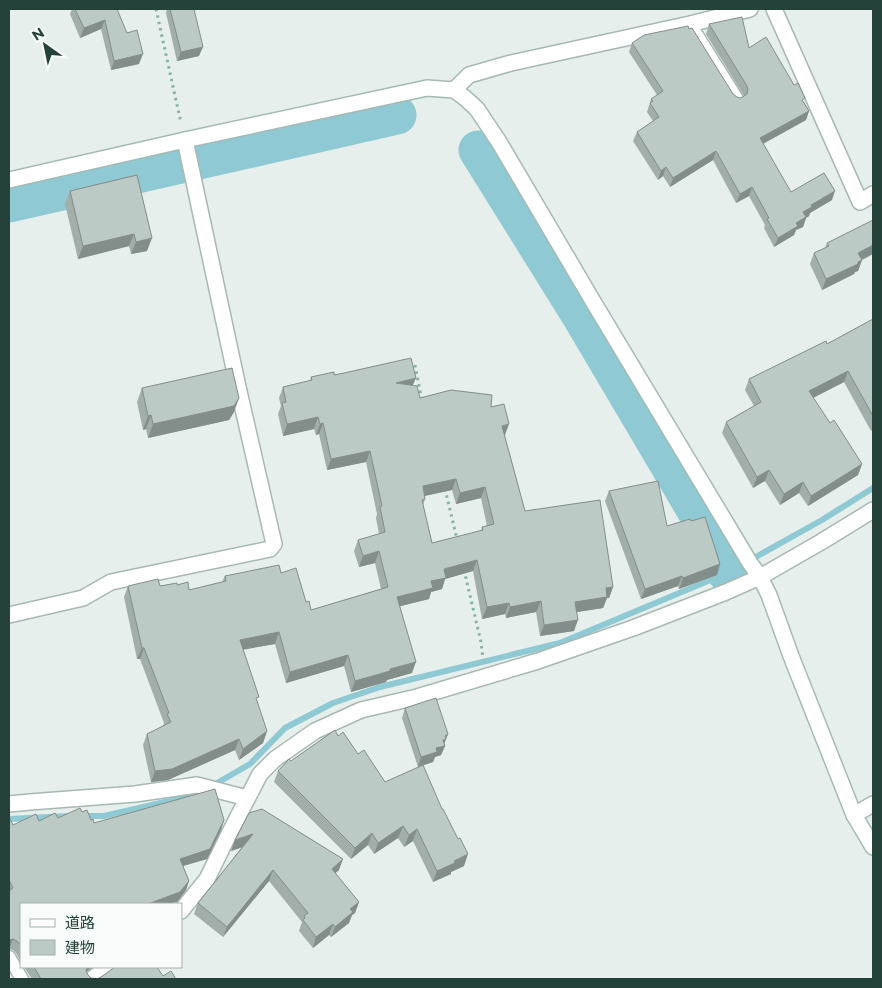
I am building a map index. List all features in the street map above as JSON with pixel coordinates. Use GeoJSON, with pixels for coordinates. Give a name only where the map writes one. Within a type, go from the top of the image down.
{"type":"FeatureCollection","features":[{"type":"Feature","properties":{"kind":"street"},"geometry":{"type":"LineString","coordinates":[[454,90],[469,75],[511,63],[750,9]]}},
{"type":"Feature","properties":{"kind":"street"},"geometry":{"type":"LineString","coordinates":[[774,9],[860,202],[873,194]]}},
{"type":"Feature","properties":{"kind":"street"},"geometry":{"type":"LineString","coordinates":[[9,180],[427,88],[454,90],[465,98],[477,109],[498,142],[760,577],[769,595],[854,815],[873,847]]}},
{"type":"Feature","properties":{"kind":"street"},"geometry":{"type":"LineString","coordinates":[[9,615],[83,598],[111,582],[270,548],[274,544],[185,140]]}},
{"type":"Feature","properties":{"kind":"street"},"geometry":{"type":"LineString","coordinates":[[182,910],[207,879],[260,774],[275,759],[316,731],[361,710],[417,697],[538,661],[633,628],[726,592],[760,577],[873,510]]}},
{"type":"Feature","properties":{"kind":"street"},"geometry":{"type":"LineString","coordinates":[[9,804],[135,794],[197,785],[248,798]]}},
{"type":"Feature","properties":{"kind":"street"},"geometry":{"type":"LineString","coordinates":[[854,815],[873,804]]}},
{"type":"Feature","properties":{"kind":"street"},"geometry":{"type":"LineString","coordinates":[[92,979],[107,968]]}},
{"type":"Feature","properties":{"kind":"lane"},"geometry":{"type":"LineString","coordinates":[[690,24],[737,99]]}},
{"type":"Feature","properties":{"kind":"lane"},"geometry":{"type":"LineString","coordinates":[[9,958],[22,979]]}},
{"type":"Feature","properties":{"kind":"path"},"geometry":{"type":"LineString","coordinates":[[156,9],[185,140]]}},
{"type":"Feature","properties":{"kind":"path"},"geometry":{"type":"LineString","coordinates":[[415,365],[424,410]]}},
{"type":"Feature","properties":{"kind":"path"},"geometry":{"type":"LineString","coordinates":[[444,485],[458,541]]}},
{"type":"Feature","properties":{"kind":"path"},"geometry":{"type":"LineString","coordinates":[[464,569],[480,642],[485,677]]}},
{"type":"Feature","properties":{"kind":"building"},"geometry":{"type":"Polygon","coordinates":[[[75,9],[117,9],[127,33],[137,30],[143,54],[114,61],[105,20],[84,28],[75,9]]]}},
{"type":"Feature","properties":{"kind":"building"},"geometry":{"type":"Polygon","coordinates":[[[170,9],[194,9],[203,47],[181,52],[170,9]]]}},
{"type":"Feature","properties":{"kind":"building"},"geometry":{"type":"Polygon","coordinates":[[[742,17],[749,48],[766,37],[794,85],[798,83],[805,98],[802,100],[809,111],[760,138],[791,192],[824,173],[835,191],[811,205],[812,207],[803,212],[806,217],[796,223],[798,226],[778,238],[752,187],[740,194],[716,151],[673,178],[666,167],[661,171],[637,132],[659,117],[650,103],[653,101],[651,99],[663,91],[632,43],[644,35],[688,26],[689,29],[692,28],[733,94],[741,98],[747,94],[747,86],[709,24],[742,17]]]}},
{"type":"Feature","properties":{"kind":"building"},"geometry":{"type":"Polygon","coordinates":[[[137,175],[152,238],[136,242],[134,234],[83,246],[70,191],[137,175]]]}},
{"type":"Feature","properties":{"kind":"building"},"geometry":{"type":"Polygon","coordinates":[[[873,220],[873,245],[858,253],[862,260],[858,264],[826,279],[814,253],[829,246],[827,243],[873,220]]]}},
{"type":"Feature","properties":{"kind":"building"},"geometry":{"type":"Polygon","coordinates":[[[873,319],[873,416],[848,371],[809,391],[830,423],[834,420],[862,464],[811,496],[803,482],[784,494],[769,470],[757,477],[726,422],[761,402],[749,379],[826,341],[827,344],[873,319]]]}},
{"type":"Feature","properties":{"kind":"building"},"geometry":{"type":"Polygon","coordinates":[[[411,358],[416,378],[396,383],[417,386],[420,398],[451,390],[492,395],[491,407],[504,404],[509,424],[502,426],[525,511],[600,500],[613,587],[606,588],[607,597],[575,602],[578,620],[544,625],[541,601],[510,607],[509,603],[487,607],[477,560],[444,569],[446,578],[431,581],[433,588],[397,597],[416,662],[355,681],[348,655],[290,672],[279,632],[240,640],[259,697],[256,698],[267,731],[243,749],[239,739],[172,769],[155,771],[147,734],[171,722],[144,648],[142,648],[128,586],[158,579],[160,586],[188,582],[189,590],[226,581],[225,576],[279,565],[281,573],[296,568],[306,602],[309,601],[311,610],[388,587],[379,551],[363,556],[358,540],[385,532],[380,507],[382,506],[370,451],[331,459],[323,423],[320,424],[318,417],[287,424],[282,403],[286,402],[283,387],[312,380],[311,377],[334,372],[334,375],[411,358]],[[456,479],[423,486],[425,499],[422,500],[432,543],[483,530],[482,527],[494,524],[485,487],[460,493],[456,479]]]}},
{"type":"Feature","properties":{"kind":"building"},"geometry":{"type":"Polygon","coordinates":[[[232,368],[239,398],[234,406],[153,424],[151,415],[148,416],[142,388],[232,368]]]}},
{"type":"Feature","properties":{"kind":"building"},"geometry":{"type":"Polygon","coordinates":[[[658,481],[667,526],[690,519],[691,521],[705,517],[720,564],[683,578],[682,576],[645,589],[609,491],[658,481]]]}},
{"type":"Feature","properties":{"kind":"building"},"geometry":{"type":"Polygon","coordinates":[[[436,698],[448,734],[445,736],[446,739],[443,740],[445,746],[436,748],[437,752],[421,757],[405,708],[436,698]]]}},
{"type":"Feature","properties":{"kind":"building"},"geometry":{"type":"Polygon","coordinates":[[[335,730],[338,736],[343,732],[358,754],[364,750],[385,782],[423,765],[442,809],[468,854],[454,861],[455,863],[437,871],[417,829],[409,835],[403,826],[378,843],[372,833],[355,848],[278,771],[289,759],[291,761],[335,730]]]}},
{"type":"Feature","properties":{"kind":"building"},"geometry":{"type":"Polygon","coordinates":[[[215,789],[224,820],[210,849],[180,859],[189,881],[180,892],[151,903],[20,903],[20,945],[13,939],[9,940],[9,891],[13,888],[9,880],[9,817],[13,825],[36,814],[39,821],[55,813],[58,818],[80,808],[82,812],[87,810],[94,823],[215,789]]]}},
{"type":"Feature","properties":{"kind":"building"},"geometry":{"type":"Polygon","coordinates":[[[262,809],[343,859],[332,869],[359,902],[350,909],[353,912],[335,927],[333,924],[316,937],[303,920],[304,916],[308,913],[273,870],[227,927],[198,903],[253,834],[235,840],[249,813],[262,809]]]}},
{"type":"Feature","properties":{"kind":"building"},"geometry":{"type":"Polygon","coordinates":[[[35,968],[87,968],[88,975],[91,978],[97,979],[41,979],[35,968]]]}},
{"type":"Feature","properties":{"kind":"building"},"geometry":{"type":"Polygon","coordinates":[[[114,968],[158,968],[163,976],[171,971],[176,979],[97,979],[114,968]]]}},
{"type":"Feature","properties":{"kind":"waterway"},"geometry":{"type":"LineString","coordinates":[[9,203],[397,115]]}},
{"type":"Feature","properties":{"kind":"waterway"},"geometry":{"type":"LineString","coordinates":[[478,150],[582,317],[725,559],[727,573]]}},
{"type":"Feature","properties":{"kind":"waterway"},"geometry":{"type":"LineString","coordinates":[[212,786],[250,764],[285,728],[333,703],[380,687],[560,643],[727,573],[822,520],[873,488]]}},
{"type":"Feature","properties":{"kind":"waterway"},"geometry":{"type":"LineString","coordinates":[[82,816],[104,816],[187,797]]}},
{"type":"Feature","properties":{"kind":"waterway"},"geometry":{"type":"LineString","coordinates":[[9,819],[69,816]]}}]}
